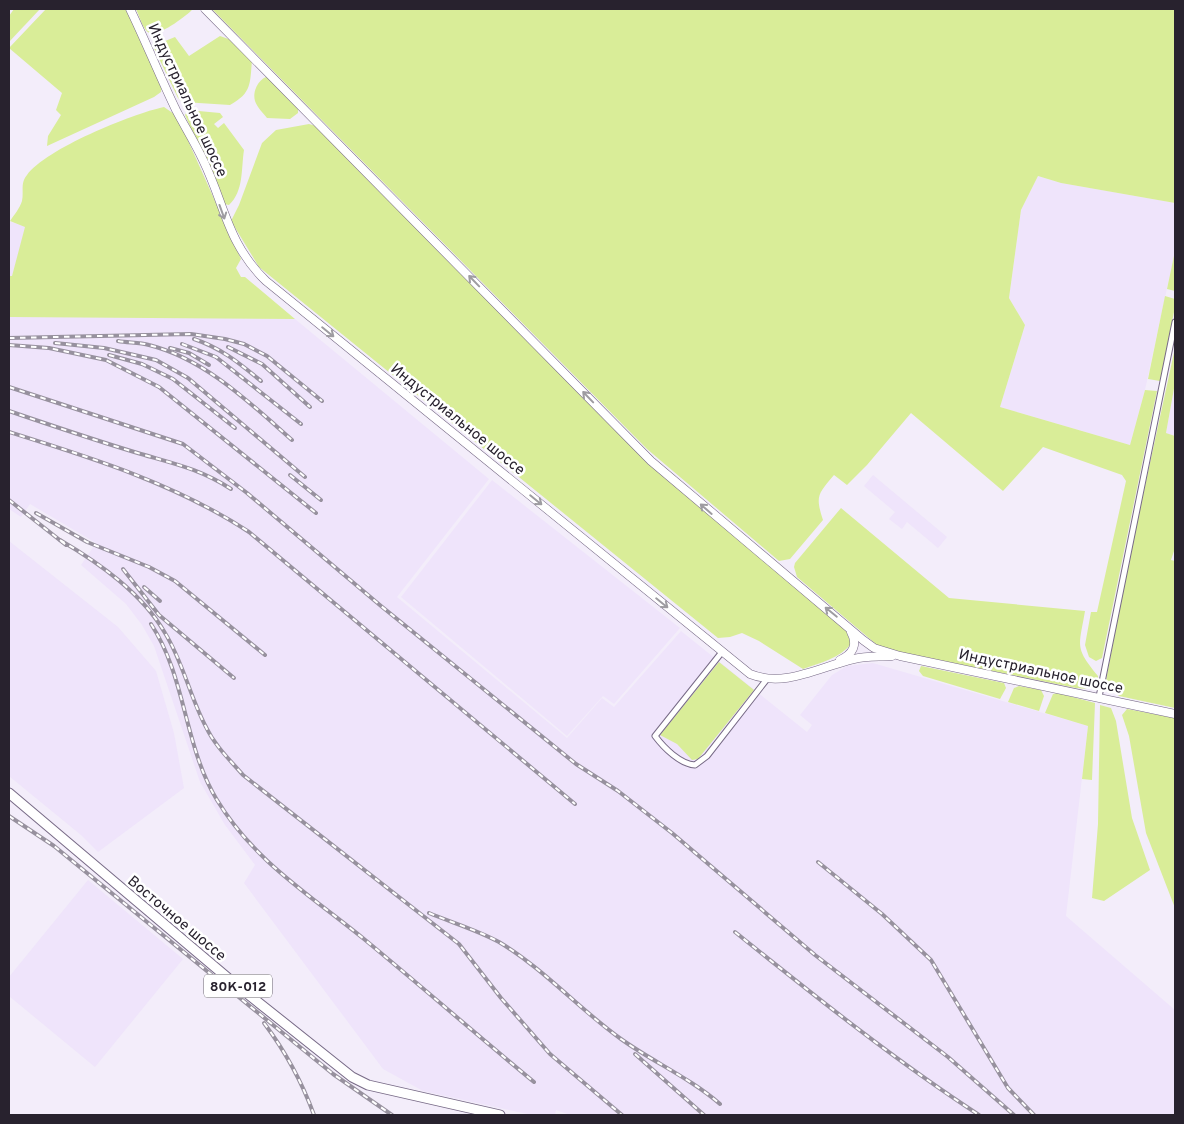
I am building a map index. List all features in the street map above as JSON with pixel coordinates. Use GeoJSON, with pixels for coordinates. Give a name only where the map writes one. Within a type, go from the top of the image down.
{"type":"FeatureCollection","features":[{"type":"Feature","properties":{"kind":"main road","name":"Индустриальное шоссе"},"geometry":{"type":"LineString","coordinates":[[130,9],[175,108],[204,162],[225,219],[239,247],[255,271],[750,674],[767,679],[791,678],[857,658],[900,656]]}},
{"type":"Feature","properties":{"kind":"main road","name":"Индустриальное шоссе"},"geometry":{"type":"LineString","coordinates":[[205,9],[651,461],[732,532],[874,648],[900,656],[1175,714]]}},
{"type":"Feature","properties":{"kind":"main road"},"geometry":{"type":"LineString","coordinates":[[827,667],[845,658],[855,647],[855,640],[848,626]]}},
{"type":"Feature","properties":{"kind":"main road","name":"Восточное шоссе"},"geometry":{"type":"LineString","coordinates":[[9,793],[229,979],[352,1077],[368,1085],[500,1115]]}},
{"type":"Feature","properties":{"kind":"street"},"geometry":{"type":"LineString","coordinates":[[1099,697],[1175,322]]}},
{"type":"Feature","properties":{"kind":"street"},"geometry":{"type":"LineString","coordinates":[[722,652],[655,736],[660,743],[686,765],[695,765],[707,756],[767,679]]}},
{"type":"Feature","properties":{"kind":"shaded area"},"geometry":{"type":"Polygon","coordinates":[[[1038,176],[1061,183],[1175,203],[1175,251],[1145,390],[1130,445],[1000,407],[1025,325],[1009,298],[1021,210],[1038,176]]]}},
{"type":"Feature","properties":{"kind":"shaded area"},"geometry":{"type":"Polygon","coordinates":[[[9,221],[26,227],[12,276],[9,276],[9,221]]]}},
{"type":"Feature","properties":{"kind":"shaded area"},"geometry":{"type":"Polygon","coordinates":[[[9,317],[295,319],[489,479],[397,597],[567,738],[602,698],[614,707],[681,631],[807,732],[812,725],[800,715],[832,675],[847,666],[873,663],[1088,726],[1066,916],[1175,1010],[1175,1115],[570,1115],[556,1110],[555,1115],[532,1115],[423,1091],[383,1069],[244,883],[255,865],[225,825],[200,782],[154,646],[142,625],[126,604],[81,565],[96,543],[30,504],[21,517],[9,509],[9,317]]]}},
{"type":"Feature","properties":{"kind":"shaded area"},"geometry":{"type":"Polygon","coordinates":[[[1175,383],[1175,436],[1166,433],[1175,383]]]}},
{"type":"Feature","properties":{"kind":"shaded area"},"geometry":{"type":"Polygon","coordinates":[[[873,475],[947,537],[938,548],[907,522],[902,529],[889,519],[895,512],[864,486],[873,475]]]}},
{"type":"Feature","properties":{"kind":"shaded area"},"geometry":{"type":"Polygon","coordinates":[[[492,480],[680,628],[614,704],[603,696],[567,736],[401,597],[492,480]]]}},
{"type":"Feature","properties":{"kind":"shaded area"},"geometry":{"type":"Polygon","coordinates":[[[9,541],[118,627],[156,671],[174,733],[184,788],[98,852],[81,835],[9,776],[9,541]]]}},
{"type":"Feature","properties":{"kind":"shaded area"},"geometry":{"type":"Polygon","coordinates":[[[88,880],[183,959],[95,1067],[9,996],[9,977],[88,880]]]}},
{"type":"Feature","properties":{"kind":"green space"},"geometry":{"type":"Polygon","coordinates":[[[14,9],[40,9],[9,42],[9,16],[14,9]]]}},
{"type":"Feature","properties":{"kind":"green space"},"geometry":{"type":"Polygon","coordinates":[[[46,9],[126,9],[162,86],[161,92],[154,97],[47,146],[48,136],[61,115],[56,110],[62,93],[9,48],[46,9]]]}},
{"type":"Feature","properties":{"kind":"green space"},"geometry":{"type":"Polygon","coordinates":[[[136,9],[193,9],[172,25],[159,32],[149,33],[141,22],[136,9]]]}},
{"type":"Feature","properties":{"kind":"green space"},"geometry":{"type":"Polygon","coordinates":[[[212,9],[1175,9],[1175,203],[1061,183],[1038,176],[1021,210],[1009,298],[1025,325],[1000,407],[1130,445],[1145,390],[1157,391],[1102,658],[1096,661],[1089,657],[1085,645],[1091,612],[1097,612],[1126,481],[1122,475],[1043,447],[1003,491],[911,413],[867,465],[847,485],[834,475],[819,496],[819,506],[823,520],[790,559],[779,561],[647,449],[212,9]]]}},
{"type":"Feature","properties":{"kind":"green space"},"geometry":{"type":"Polygon","coordinates":[[[220,36],[234,41],[252,60],[250,81],[246,92],[230,105],[183,102],[178,98],[153,46],[175,37],[189,56],[220,36]]]}},
{"type":"Feature","properties":{"kind":"green space"},"geometry":{"type":"Polygon","coordinates":[[[269,76],[298,106],[298,113],[290,119],[267,118],[256,103],[254,97],[257,85],[262,79],[269,76]]]}},
{"type":"Feature","properties":{"kind":"green space"},"geometry":{"type":"Polygon","coordinates":[[[164,107],[177,116],[241,259],[236,268],[241,277],[245,277],[295,319],[9,317],[9,276],[12,276],[25,227],[10,221],[21,204],[23,184],[27,175],[52,154],[90,134],[131,117],[164,107]]]}},
{"type":"Feature","properties":{"kind":"green space"},"geometry":{"type":"Polygon","coordinates":[[[188,110],[220,113],[223,117],[214,124],[218,128],[224,123],[244,150],[240,186],[229,205],[224,204],[185,115],[188,110]]]}},
{"type":"Feature","properties":{"kind":"green space"},"geometry":{"type":"Polygon","coordinates":[[[309,124],[316,126],[646,461],[846,629],[851,644],[841,653],[803,669],[759,641],[742,633],[718,638],[259,267],[231,221],[239,205],[262,143],[276,130],[309,124]]]}},
{"type":"Feature","properties":{"kind":"green space"},"geometry":{"type":"Polygon","coordinates":[[[1175,251],[1175,291],[1167,289],[1175,251]]]}},
{"type":"Feature","properties":{"kind":"green space"},"geometry":{"type":"Polygon","coordinates":[[[1165,296],[1175,299],[1175,307],[1160,381],[1148,379],[1165,296]]]}},
{"type":"Feature","properties":{"kind":"green space"},"geometry":{"type":"Polygon","coordinates":[[[1175,348],[1175,383],[1166,433],[1175,436],[1175,548],[1171,560],[1175,561],[1175,708],[1119,696],[1111,689],[1106,680],[1128,564],[1175,348]]]}},
{"type":"Feature","properties":{"kind":"green space"},"geometry":{"type":"Polygon","coordinates":[[[841,508],[949,598],[1085,611],[1080,646],[1085,659],[1098,676],[1098,681],[1088,688],[1076,688],[889,650],[877,645],[797,577],[794,567],[795,563],[841,508]]]}},
{"type":"Feature","properties":{"kind":"green space"},"geometry":{"type":"Polygon","coordinates":[[[719,662],[754,690],[698,759],[692,760],[677,744],[660,735],[719,662]]]}},
{"type":"Feature","properties":{"kind":"green space"},"geometry":{"type":"Polygon","coordinates":[[[921,666],[1004,683],[1006,688],[1000,699],[923,676],[919,671],[921,666]]]}},
{"type":"Feature","properties":{"kind":"green space"},"geometry":{"type":"Polygon","coordinates":[[[1019,686],[1041,690],[1044,696],[1039,711],[1008,702],[1014,688],[1019,686]]]}},
{"type":"Feature","properties":{"kind":"green space"},"geometry":{"type":"Polygon","coordinates":[[[1058,693],[1095,703],[1092,780],[1082,779],[1088,726],[1045,713],[1053,694],[1058,693]]]}},
{"type":"Feature","properties":{"kind":"green space"},"geometry":{"type":"Polygon","coordinates":[[[1100,705],[1111,708],[1116,721],[1132,818],[1150,870],[1104,901],[1092,898],[1098,824],[1100,705]]]}},
{"type":"Feature","properties":{"kind":"green space"},"geometry":{"type":"Polygon","coordinates":[[[1127,709],[1175,718],[1175,908],[1146,833],[1129,736],[1122,715],[1127,709]]]}},
{"type":"Feature","properties":{"kind":"railway"},"geometry":{"type":"LineString","coordinates":[[9,338],[191,334],[225,339],[244,344],[267,356],[322,401]]}},
{"type":"Feature","properties":{"kind":"railway"},"geometry":{"type":"LineString","coordinates":[[194,339],[221,351],[261,381]]}},
{"type":"Feature","properties":{"kind":"railway"},"geometry":{"type":"LineString","coordinates":[[118,341],[149,345],[170,352],[208,371],[243,397],[292,440]]}},
{"type":"Feature","properties":{"kind":"railway"},"geometry":{"type":"LineString","coordinates":[[55,343],[104,348],[156,360],[188,378],[305,477]]}},
{"type":"Feature","properties":{"kind":"railway"},"geometry":{"type":"LineString","coordinates":[[182,344],[216,357],[301,424]]}},
{"type":"Feature","properties":{"kind":"railway"},"geometry":{"type":"LineString","coordinates":[[9,345],[49,348],[106,360],[159,387],[316,513]]}},
{"type":"Feature","properties":{"kind":"railway"},"geometry":{"type":"LineString","coordinates":[[228,347],[262,364],[310,407]]}},
{"type":"Feature","properties":{"kind":"railway"},"geometry":{"type":"LineString","coordinates":[[170,348],[189,353],[209,365]]}},
{"type":"Feature","properties":{"kind":"railway"},"geometry":{"type":"LineString","coordinates":[[109,355],[142,364],[173,379],[235,428]]}},
{"type":"Feature","properties":{"kind":"railway"},"geometry":{"type":"LineString","coordinates":[[9,387],[183,444],[247,493],[381,606],[576,764],[618,791],[672,833],[815,955],[948,1057],[1014,1115]]}},
{"type":"Feature","properties":{"kind":"railway"},"geometry":{"type":"LineString","coordinates":[[9,411],[187,468],[209,476],[231,489]]}},
{"type":"Feature","properties":{"kind":"railway"},"geometry":{"type":"LineString","coordinates":[[9,432],[102,462],[163,486],[221,515],[249,532],[575,804]]}},
{"type":"Feature","properties":{"kind":"railway"},"geometry":{"type":"LineString","coordinates":[[290,475],[321,500]]}},
{"type":"Feature","properties":{"kind":"railway"},"geometry":{"type":"LineString","coordinates":[[9,500],[66,545]]}},
{"type":"Feature","properties":{"kind":"railway"},"geometry":{"type":"LineString","coordinates":[[36,513],[87,542],[149,567],[175,581],[265,655]]}},
{"type":"Feature","properties":{"kind":"railway"},"geometry":{"type":"LineString","coordinates":[[60,540],[118,580],[132,592],[155,618],[177,656],[200,716],[210,734],[243,775],[459,944],[501,998],[550,1054],[622,1115]]}},
{"type":"Feature","properties":{"kind":"railway"},"geometry":{"type":"LineString","coordinates":[[123,569],[159,615],[234,678]]}},
{"type":"Feature","properties":{"kind":"railway"},"geometry":{"type":"LineString","coordinates":[[144,587],[160,601]]}},
{"type":"Feature","properties":{"kind":"railway"},"geometry":{"type":"LineString","coordinates":[[151,624],[163,645],[171,666],[206,779],[232,822],[248,841],[284,876],[364,939],[534,1082]]}},
{"type":"Feature","properties":{"kind":"railway"},"geometry":{"type":"LineString","coordinates":[[9,816],[54,846],[333,1074],[392,1115]]}},
{"type":"Feature","properties":{"kind":"railway"},"geometry":{"type":"LineString","coordinates":[[818,862],[882,914],[931,960],[1008,1088],[1034,1115]]}},
{"type":"Feature","properties":{"kind":"railway"},"geometry":{"type":"LineString","coordinates":[[429,913],[499,942],[531,964],[621,1039],[696,1086],[720,1104]]}},
{"type":"Feature","properties":{"kind":"railway"},"geometry":{"type":"LineString","coordinates":[[735,932],[885,1049],[979,1115]]}},
{"type":"Feature","properties":{"kind":"railway"},"geometry":{"type":"LineString","coordinates":[[264,1023],[292,1067],[314,1115]]}},
{"type":"Feature","properties":{"kind":"railway"},"geometry":{"type":"LineString","coordinates":[[635,1054],[704,1115]]}}]}
